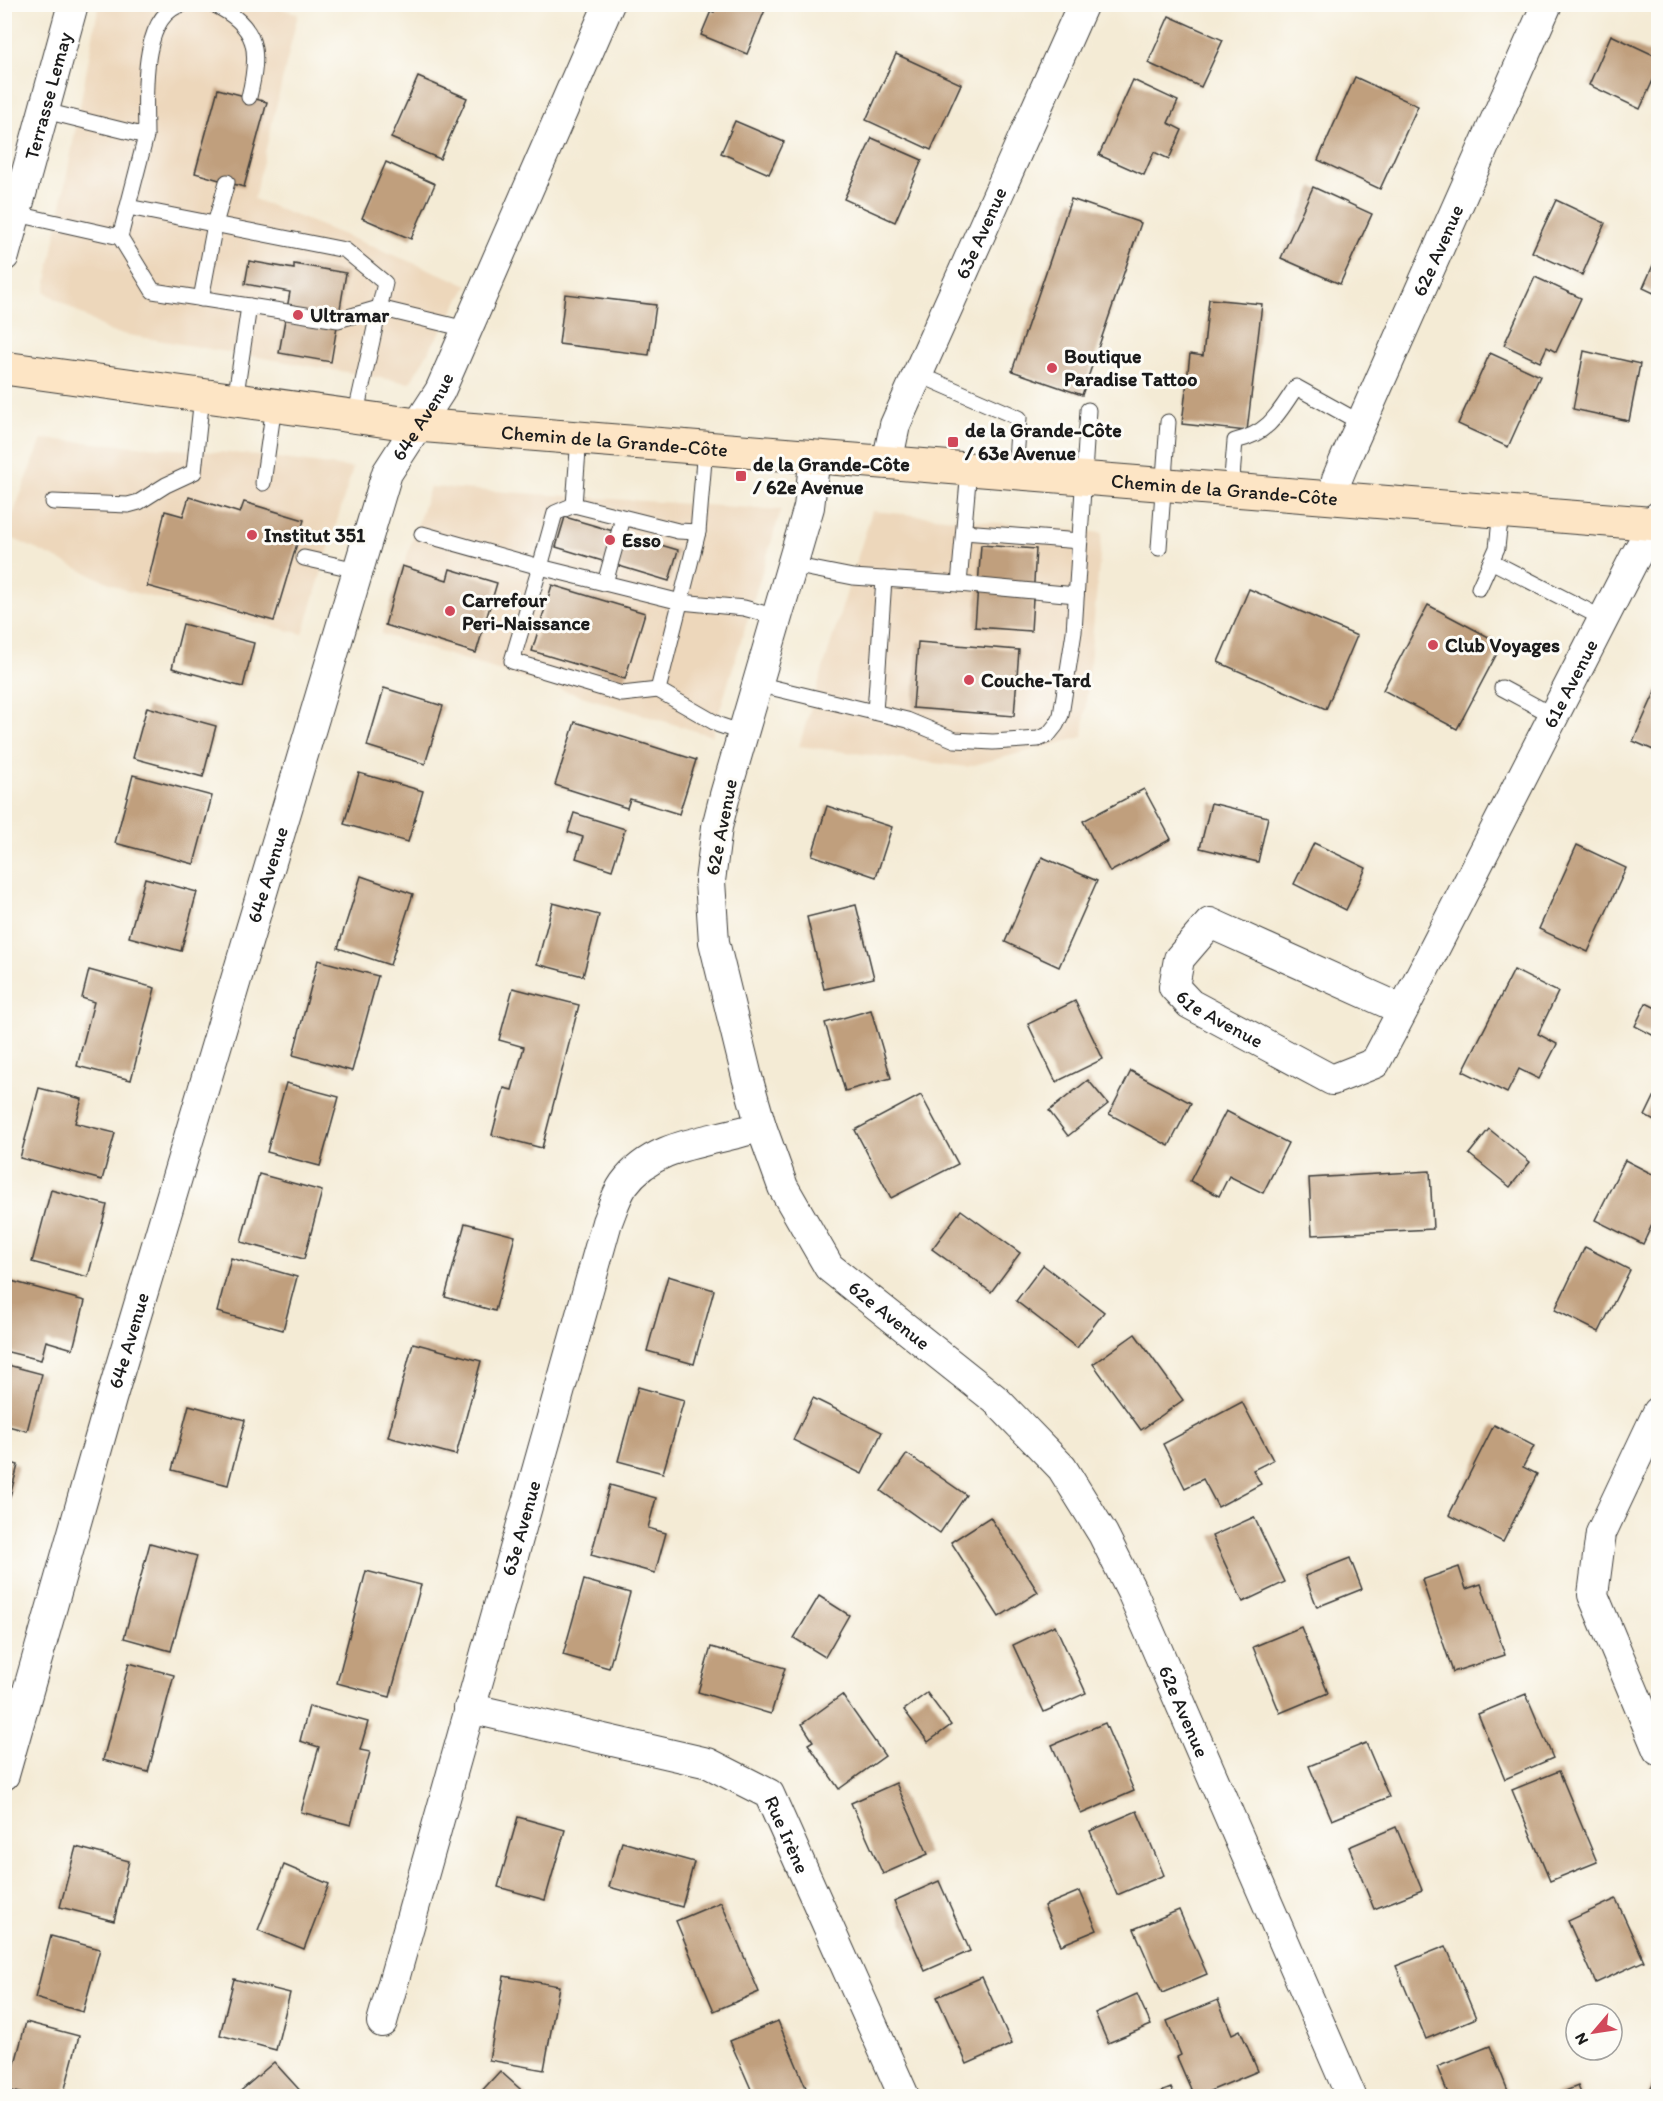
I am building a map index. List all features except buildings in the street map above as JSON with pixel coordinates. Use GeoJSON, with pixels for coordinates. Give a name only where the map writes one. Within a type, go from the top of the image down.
{"type":"FeatureCollection","features":[{"type":"Feature","properties":{"kind":"main road","name":"Chemin de la Grande-Côte"},"geometry":{"type":"LineString","coordinates":[[4,368],[417,425],[1657,522]]}},
{"type":"Feature","properties":{"kind":"street","name":"Terrasse Lemay"},"geometry":{"type":"LineString","coordinates":[[4,256],[73,4]]}},
{"type":"Feature","properties":{"kind":"street","name":"64e Avenue"},"geometry":{"type":"LineString","coordinates":[[4,1775],[114,1388],[387,473],[440,391],[609,4]]}},
{"type":"Feature","properties":{"kind":"street","name":"63e Avenue"},"geometry":{"type":"LineString","coordinates":[[887,463],[895,425],[1083,4]]}},
{"type":"Feature","properties":{"kind":"street","name":"62e Avenue"},"geometry":{"type":"LineString","coordinates":[[1334,497],[1337,479],[1361,423],[1546,4]]}},
{"type":"Feature","properties":{"kind":"street","name":"62e Avenue"},"geometry":{"type":"LineString","coordinates":[[815,456],[809,507],[717,827],[710,881],[711,912],[720,972],[761,1126],[783,1187],[830,1267],[996,1400],[1062,1468],[1103,1534],[1133,1594],[1351,2097]]}},
{"type":"Feature","properties":{"kind":"street","name":"61e Avenue"},"geometry":{"type":"LineString","coordinates":[[1403,1010],[1210,923],[1179,959],[1174,987],[1190,1004],[1332,1080],[1375,1063],[1403,1010],[1604,619],[1657,522]]}},
{"type":"Feature","properties":{"kind":"street","name":"63e Avenue"},"geometry":{"type":"LineString","coordinates":[[382,2022],[469,1708],[607,1222],[615,1201],[624,1184],[638,1170],[667,1151],[761,1126]]}},
{"type":"Feature","properties":{"kind":"street"},"geometry":{"type":"LineString","coordinates":[[1659,1412],[1601,1533],[1593,1595],[1659,1750]]}},
{"type":"Feature","properties":{"kind":"street","name":"Rue Irène"},"geometry":{"type":"LineString","coordinates":[[469,1708],[708,1763],[769,1794],[904,2097]]}},
{"type":"Feature","properties":{"kind":"lane"},"geometry":{"type":"LineString","coordinates":[[120,237],[146,136],[145,69],[153,39],[159,23],[169,11],[184,4]]}},
{"type":"Feature","properties":{"kind":"lane"},"geometry":{"type":"LineString","coordinates":[[213,4],[230,12],[243,23],[251,34],[256,62],[249,98]]}},
{"type":"Feature","properties":{"kind":"lane"},"geometry":{"type":"LineString","coordinates":[[45,111],[146,136]]}},
{"type":"Feature","properties":{"kind":"lane"},"geometry":{"type":"LineString","coordinates":[[201,299],[215,224],[227,182]]}},
{"type":"Feature","properties":{"kind":"lane"},"geometry":{"type":"LineString","coordinates":[[128,207],[345,250],[385,283],[355,417]]}},
{"type":"Feature","properties":{"kind":"lane"},"geometry":{"type":"LineString","coordinates":[[17,214],[120,237],[153,291],[338,320],[379,308],[466,329]]}},
{"type":"Feature","properties":{"kind":"lane"},"geometry":{"type":"LineString","coordinates":[[235,401],[249,306]]}},
{"type":"Feature","properties":{"kind":"lane"},"geometry":{"type":"LineString","coordinates":[[918,374],[1019,418],[1015,473]]}},
{"type":"Feature","properties":{"kind":"lane"},"geometry":{"type":"LineString","coordinates":[[1230,489],[1235,441],[1262,432],[1275,420],[1296,387],[1361,423]]}},
{"type":"Feature","properties":{"kind":"lane"},"geometry":{"type":"LineString","coordinates":[[53,502],[128,505],[139,502],[166,485],[194,472],[202,396]]}},
{"type":"Feature","properties":{"kind":"lane"},"geometry":{"type":"LineString","coordinates":[[263,483],[274,406]]}},
{"type":"Feature","properties":{"kind":"lane"},"geometry":{"type":"LineString","coordinates":[[758,684],[907,720],[955,740],[1020,741],[1038,739],[1048,735],[1061,715],[1074,632],[1088,410]]}},
{"type":"Feature","properties":{"kind":"lane"},"geometry":{"type":"LineString","coordinates":[[1159,548],[1168,422]]}},
{"type":"Feature","properties":{"kind":"lane"},"geometry":{"type":"LineString","coordinates":[[574,505],[579,437]]}},
{"type":"Feature","properties":{"kind":"lane"},"geometry":{"type":"LineString","coordinates":[[658,690],[698,532],[705,448]]}},
{"type":"Feature","properties":{"kind":"lane"},"geometry":{"type":"LineString","coordinates":[[959,584],[969,469]]}},
{"type":"Feature","properties":{"kind":"lane"},"geometry":{"type":"LineString","coordinates":[[698,532],[678,531],[574,505],[555,513],[512,661],[622,694],[658,690],[719,725],[743,733]]}},
{"type":"Feature","properties":{"kind":"lane"},"geometry":{"type":"LineString","coordinates":[[1479,588],[1497,548],[1501,511]]}},
{"type":"Feature","properties":{"kind":"lane"},"geometry":{"type":"LineString","coordinates":[[605,583],[623,518]]}},
{"type":"Feature","properties":{"kind":"lane"},"geometry":{"type":"LineString","coordinates":[[964,532],[1080,541]]}},
{"type":"Feature","properties":{"kind":"lane"},"geometry":{"type":"LineString","coordinates":[[422,534],[540,567],[681,602],[744,608],[777,617]]}},
{"type":"Feature","properties":{"kind":"lane"},"geometry":{"type":"LineString","coordinates":[[304,558],[357,570]]}},
{"type":"Feature","properties":{"kind":"lane"},"geometry":{"type":"LineString","coordinates":[[1491,561],[1604,619]]}},
{"type":"Feature","properties":{"kind":"lane"},"geometry":{"type":"LineString","coordinates":[[792,565],[834,574],[1076,595]]}},
{"type":"Feature","properties":{"kind":"lane"},"geometry":{"type":"LineString","coordinates":[[875,712],[884,579]]}},
{"type":"Feature","properties":{"kind":"lane"},"geometry":{"type":"LineString","coordinates":[[1502,688],[1554,717]]}},
{"type":"Feature","properties":{"kind":"shaded area"},"geometry":{"type":"Polygon","coordinates":[[[99,4],[269,4],[298,14],[254,199],[468,285],[410,383],[111,332],[45,292],[99,4]]]}},
{"type":"Feature","properties":{"kind":"shaded area"},"geometry":{"type":"Polygon","coordinates":[[[42,439],[244,454],[353,468],[303,634],[127,591],[5,535],[42,439]]]}},
{"type":"Feature","properties":{"kind":"shaded area"},"geometry":{"type":"Polygon","coordinates":[[[430,487],[781,510],[712,736],[381,634],[430,487]]]}},
{"type":"Feature","properties":{"kind":"shaded area"},"geometry":{"type":"Polygon","coordinates":[[[872,511],[1102,533],[1083,737],[966,767],[799,746],[872,511]]]}},
{"type":"Feature","properties":{"kind":"place","name":"Ultramar"},"geometry":{"type":"Point","coordinates":[298,315]}},
{"type":"Feature","properties":{"kind":"place","name":"Boutique Paradise Tattoo"},"geometry":{"type":"Point","coordinates":[1052,368]}},
{"type":"Feature","properties":{"kind":"place","name":"de la Grande-Côte / 63e Avenue"},"geometry":{"type":"Point","coordinates":[953,442]}},
{"type":"Feature","properties":{"kind":"place","name":"de la Grande-Côte / 62e Avenue"},"geometry":{"type":"Point","coordinates":[741,476]}},
{"type":"Feature","properties":{"kind":"place","name":"Institut 351"},"geometry":{"type":"Point","coordinates":[252,535]}},
{"type":"Feature","properties":{"kind":"place","name":"Esso"},"geometry":{"type":"Point","coordinates":[610,540]}},
{"type":"Feature","properties":{"kind":"place","name":"Carrefour Peri-Naissance"},"geometry":{"type":"Point","coordinates":[450,611]}},
{"type":"Feature","properties":{"kind":"place","name":"Club Voyages"},"geometry":{"type":"Point","coordinates":[1433,645]}},
{"type":"Feature","properties":{"kind":"place","name":"Couche-Tard"},"geometry":{"type":"Point","coordinates":[969,680]}}]}
